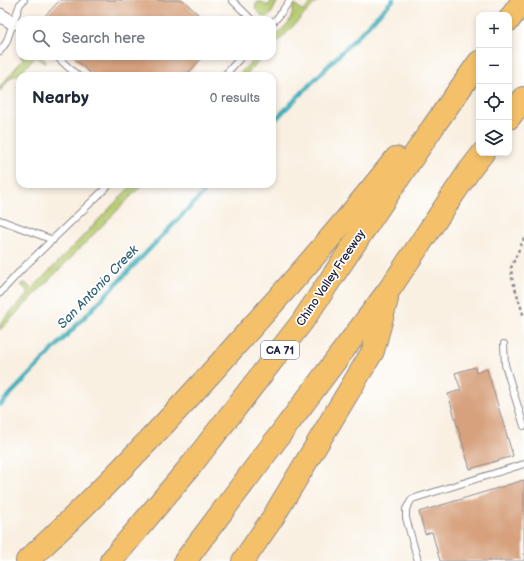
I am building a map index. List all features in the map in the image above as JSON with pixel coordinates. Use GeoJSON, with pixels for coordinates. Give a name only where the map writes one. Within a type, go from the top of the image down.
{"type":"FeatureCollection","features":[{"type":"Feature","properties":{"kind":"highway"},"geometry":{"type":"LineString","coordinates":[[512,16],[523,0]]}},
{"type":"Feature","properties":{"kind":"highway","name":"Chino Valley Freeway"},"geometry":{"type":"LineString","coordinates":[[112,561],[193,463],[302,322],[432,127],[476,66]]}},
{"type":"Feature","properties":{"kind":"highway"},"geometry":{"type":"LineString","coordinates":[[512,114],[524,98]]}},
{"type":"Feature","properties":{"kind":"highway"},"geometry":{"type":"LineString","coordinates":[[27,561],[97,494],[195,392],[324,247],[406,145],[432,127]]}},
{"type":"Feature","properties":{"kind":"highway"},"geometry":{"type":"LineString","coordinates":[[185,561],[391,287],[480,156]]}},
{"type":"Feature","properties":{"kind":"highway"},"geometry":{"type":"LineString","coordinates":[[243,561],[272,519],[373,351],[391,287]]}},
{"type":"Feature","properties":{"kind":"lane"},"geometry":{"type":"LineString","coordinates":[[0,51],[6,43],[7,20],[24,0]]}},
{"type":"Feature","properties":{"kind":"lane"},"geometry":{"type":"LineString","coordinates":[[232,0],[248,16]]}},
{"type":"Feature","properties":{"kind":"lane"},"geometry":{"type":"LineString","coordinates":[[276,19],[290,0]]}},
{"type":"Feature","properties":{"kind":"lane"},"geometry":{"type":"LineString","coordinates":[[60,60],[74,72]]}},
{"type":"Feature","properties":{"kind":"lane"},"geometry":{"type":"LineString","coordinates":[[228,72],[238,60]]}},
{"type":"Feature","properties":{"kind":"lane"},"geometry":{"type":"LineString","coordinates":[[0,293],[106,188]]}},
{"type":"Feature","properties":{"kind":"lane"},"geometry":{"type":"LineString","coordinates":[[0,220],[53,240]]}},
{"type":"Feature","properties":{"kind":"lane"},"geometry":{"type":"LineString","coordinates":[[504,344],[505,365],[524,426]]}},
{"type":"Feature","properties":{"kind":"lane"},"geometry":{"type":"LineString","coordinates":[[418,561],[406,518],[406,509],[412,499],[524,464]]}},
{"type":"Feature","properties":{"kind":"path"},"geometry":{"type":"LineString","coordinates":[[524,238],[511,268],[512,278],[524,317]]}},
{"type":"Feature","properties":{"kind":"green space"},"geometry":{"type":"Polygon","coordinates":[[[272,0],[278,0],[271,14],[268,16],[262,16],[255,9],[258,2],[262,2],[268,6],[272,0]]]}},
{"type":"Feature","properties":{"kind":"green space"},"geometry":{"type":"Polygon","coordinates":[[[314,0],[318,0],[276,44],[276,36],[289,22],[292,15],[293,5],[296,5],[303,11],[314,0]]]}},
{"type":"Feature","properties":{"kind":"green space"},"geometry":{"type":"Polygon","coordinates":[[[22,60],[33,60],[21,72],[16,72],[16,76],[11,77],[0,91],[0,87],[22,60]]]}},
{"type":"Feature","properties":{"kind":"green space"},"geometry":{"type":"Polygon","coordinates":[[[40,60],[45,60],[47,62],[44,63],[40,60]]]}},
{"type":"Feature","properties":{"kind":"green space"},"geometry":{"type":"Polygon","coordinates":[[[253,60],[260,60],[249,72],[241,72],[253,60]]]}},
{"type":"Feature","properties":{"kind":"green space"},"geometry":{"type":"Polygon","coordinates":[[[129,188],[139,188],[0,330],[0,323],[29,293],[21,285],[25,283],[32,289],[129,188]]]}},
{"type":"Feature","properties":{"kind":"building"},"geometry":{"type":"Polygon","coordinates":[[[60,0],[183,0],[200,16],[45,16],[60,0]]]}},
{"type":"Feature","properties":{"kind":"building"},"geometry":{"type":"Polygon","coordinates":[[[76,60],[200,60],[189,72],[89,72],[76,60]]]}},
{"type":"Feature","properties":{"kind":"building"},"geometry":{"type":"Polygon","coordinates":[[[475,367],[476,373],[487,369],[513,456],[470,469],[448,394],[461,390],[455,373],[475,367]]]}},
{"type":"Feature","properties":{"kind":"building"},"geometry":{"type":"Polygon","coordinates":[[[524,480],[524,561],[440,561],[432,532],[425,534],[419,512],[524,480]]]}},
{"type":"Feature","properties":{"kind":"waterway","name":"San Antonio Creek"},"geometry":{"type":"LineString","coordinates":[[276,119],[393,0]]}},
{"type":"Feature","properties":{"kind":"waterway","name":"San Antonio Creek"},"geometry":{"type":"LineString","coordinates":[[0,405],[208,188]]}}]}
